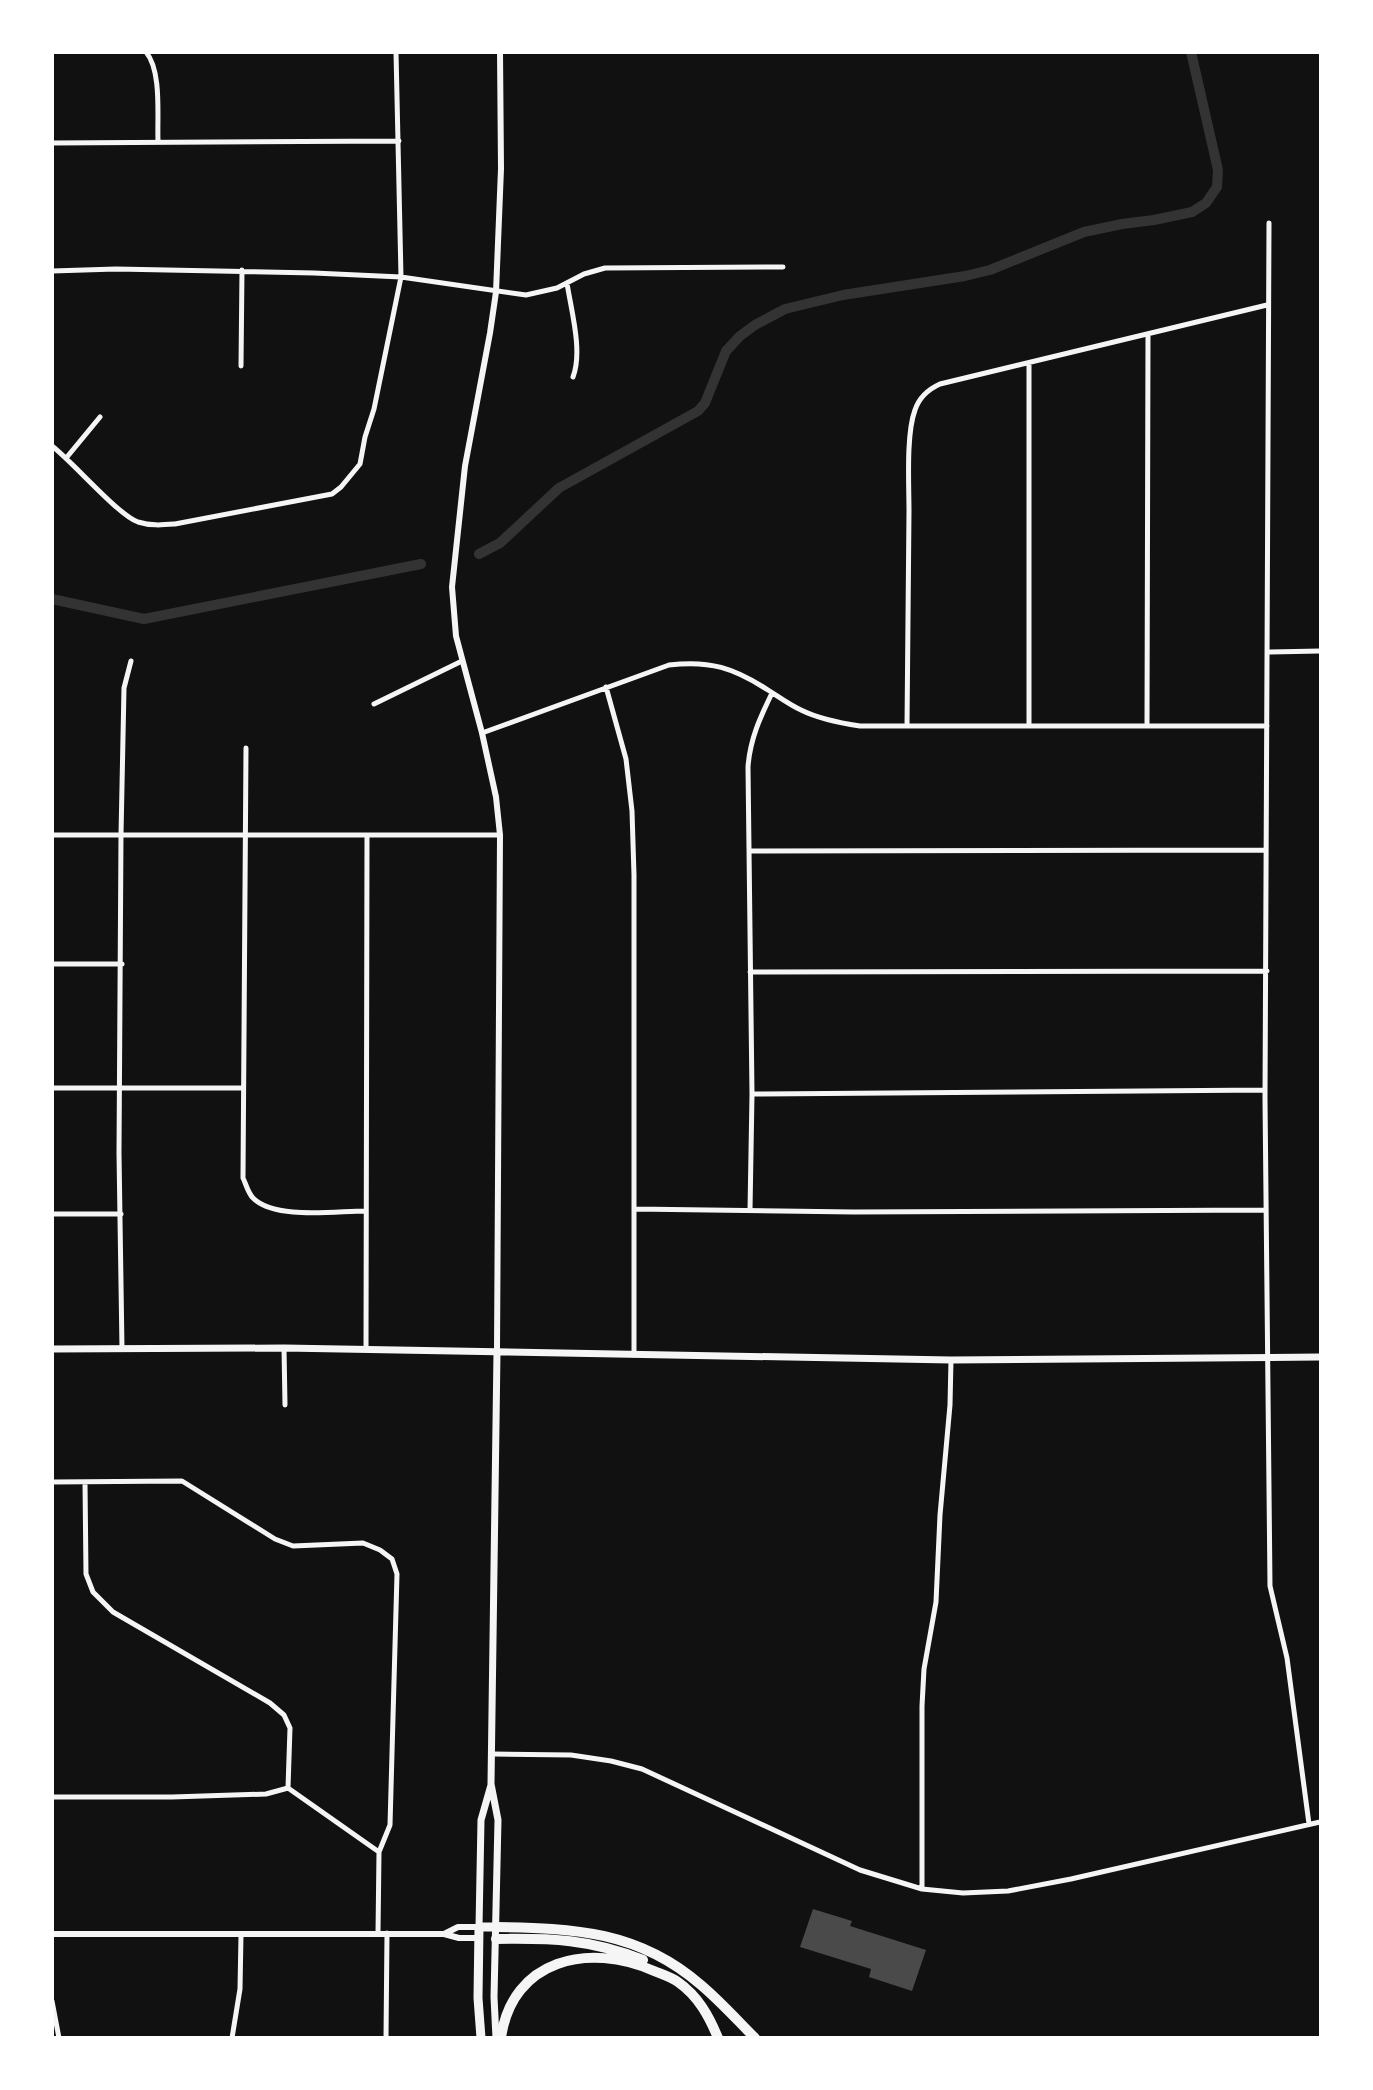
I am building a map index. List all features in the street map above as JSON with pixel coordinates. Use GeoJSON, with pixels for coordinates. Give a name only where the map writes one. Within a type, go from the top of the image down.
{"type":"FeatureCollection","features":[{"type":"Feature","properties":{"kind":"highway"},"geometry":{"type":"LineString","coordinates":[[481,2038],[478,1998],[479,1927],[576,1930],[635,1944],[664,1959],[701,1984],[755,2038]]}},
{"type":"Feature","properties":{"kind":"highway"},"geometry":{"type":"LineString","coordinates":[[496,1939],[563,1940],[603,1946],[647,1962],[696,1998],[709,2016],[718,2038]]}},
{"type":"Feature","properties":{"kind":"highway"},"geometry":{"type":"LineString","coordinates":[[498,2038],[510,2005],[518,1992],[547,1967],[566,1960],[604,1957],[628,1962],[677,1982]]}},
{"type":"Feature","properties":{"kind":"main road"},"geometry":{"type":"LineString","coordinates":[[52,1349],[366,1349],[951,1360],[1321,1357]]}},
{"type":"Feature","properties":{"kind":"main road"},"geometry":{"type":"LineString","coordinates":[[498,1352],[491,1784],[498,1820],[494,2020],[498,2038]]}},
{"type":"Feature","properties":{"kind":"main road"},"geometry":{"type":"LineString","coordinates":[[479,1927],[481,1820],[491,1784]]}},
{"type":"Feature","properties":{"kind":"main road"},"geometry":{"type":"LineString","coordinates":[[479,1938],[496,1939]]}},
{"type":"Feature","properties":{"kind":"street"},"geometry":{"type":"LineString","coordinates":[[146,52],[156,73],[158,141]]}},
{"type":"Feature","properties":{"kind":"street"},"geometry":{"type":"LineString","coordinates":[[52,446],[134,521],[155,526],[332,494],[350,477],[359,464],[374,410],[401,277],[396,52]]}},
{"type":"Feature","properties":{"kind":"street"},"geometry":{"type":"LineString","coordinates":[[498,1352],[500,835],[496,797],[482,733],[456,636],[453,595],[464,466],[496,292],[501,169],[500,52]]}},
{"type":"Feature","properties":{"kind":"street"},"geometry":{"type":"LineString","coordinates":[[52,143],[399,141]]}},
{"type":"Feature","properties":{"kind":"street"},"geometry":{"type":"LineString","coordinates":[[1269,223],[1265,1210],[1270,1586],[1287,1658],[1309,1824]]}},
{"type":"Feature","properties":{"kind":"street"},"geometry":{"type":"LineString","coordinates":[[52,271],[242,270],[401,277],[526,295],[558,288],[584,274],[605,268],[783,267]]}},
{"type":"Feature","properties":{"kind":"street"},"geometry":{"type":"LineString","coordinates":[[241,366],[242,270]]}},
{"type":"Feature","properties":{"kind":"street"},"geometry":{"type":"LineString","coordinates":[[567,282],[577,351],[577,366],[573,377]]}},
{"type":"Feature","properties":{"kind":"street"},"geometry":{"type":"LineString","coordinates":[[907,726],[909,482],[911,424],[918,402],[932,388],[1267,305]]}},
{"type":"Feature","properties":{"kind":"street"},"geometry":{"type":"LineString","coordinates":[[1147,725],[1148,334]]}},
{"type":"Feature","properties":{"kind":"street"},"geometry":{"type":"LineString","coordinates":[[1029,365],[1029,725]]}},
{"type":"Feature","properties":{"kind":"street"},"geometry":{"type":"LineString","coordinates":[[67,457],[100,417]]}},
{"type":"Feature","properties":{"kind":"street"},"geometry":{"type":"LineString","coordinates":[[1267,652],[1321,651]]}},
{"type":"Feature","properties":{"kind":"street"},"geometry":{"type":"LineString","coordinates":[[374,704],[462,661]]}},
{"type":"Feature","properties":{"kind":"street"},"geometry":{"type":"LineString","coordinates":[[122,1349],[121,835],[124,688],[131,662]]}},
{"type":"Feature","properties":{"kind":"street"},"geometry":{"type":"LineString","coordinates":[[482,733],[669,666],[704,664],[726,667],[743,674],[800,710],[836,722],[860,726],[1267,726]]}},
{"type":"Feature","properties":{"kind":"street"},"geometry":{"type":"LineString","coordinates":[[606,687],[626,759],[632,811],[634,1355]]}},
{"type":"Feature","properties":{"kind":"street"},"geometry":{"type":"LineString","coordinates":[[750,1210],[752,1094],[749,751],[755,729],[772,693]]}},
{"type":"Feature","properties":{"kind":"street"},"geometry":{"type":"LineString","coordinates":[[246,748],[243,1178],[251,1197],[267,1208],[280,1212],[365,1212]]}},
{"type":"Feature","properties":{"kind":"street"},"geometry":{"type":"LineString","coordinates":[[52,835],[500,835]]}},
{"type":"Feature","properties":{"kind":"street"},"geometry":{"type":"LineString","coordinates":[[366,1349],[367,836]]}},
{"type":"Feature","properties":{"kind":"street"},"geometry":{"type":"LineString","coordinates":[[749,851],[1266,850]]}},
{"type":"Feature","properties":{"kind":"street"},"geometry":{"type":"LineString","coordinates":[[52,964],[121,964]]}},
{"type":"Feature","properties":{"kind":"street"},"geometry":{"type":"LineString","coordinates":[[750,972],[1266,971]]}},
{"type":"Feature","properties":{"kind":"street"},"geometry":{"type":"LineString","coordinates":[[52,1088],[243,1088]]}},
{"type":"Feature","properties":{"kind":"street"},"geometry":{"type":"LineString","coordinates":[[752,1094],[1265,1090]]}},
{"type":"Feature","properties":{"kind":"street"},"geometry":{"type":"LineString","coordinates":[[634,1209],[853,1212],[1265,1210]]}},
{"type":"Feature","properties":{"kind":"street"},"geometry":{"type":"LineString","coordinates":[[52,1214],[121,1214]]}},
{"type":"Feature","properties":{"kind":"street"},"geometry":{"type":"LineString","coordinates":[[284,1348],[285,1405]]}},
{"type":"Feature","properties":{"kind":"street"},"geometry":{"type":"LineString","coordinates":[[922,1889],[924,1669],[936,1602],[951,1360]]}},
{"type":"Feature","properties":{"kind":"street"},"geometry":{"type":"LineString","coordinates":[[52,1482],[182,1481],[275,1539],[293,1546],[363,1543],[392,1559],[397,1574],[390,1825],[379,1853],[378,1933]]}},
{"type":"Feature","properties":{"kind":"street"},"geometry":{"type":"LineString","coordinates":[[85,1482],[86,1574],[93,1592],[113,1612],[270,1703],[284,1715],[290,1728],[288,1788]]}},
{"type":"Feature","properties":{"kind":"street"},"geometry":{"type":"LineString","coordinates":[[492,1754],[571,1755],[611,1760],[642,1769],[860,1870],[922,1889],[963,1893],[1008,1891],[1169,1858],[1321,1822]]}},
{"type":"Feature","properties":{"kind":"street"},"geometry":{"type":"LineString","coordinates":[[52,1797],[267,1794],[288,1788]]}},
{"type":"Feature","properties":{"kind":"street"},"geometry":{"type":"LineString","coordinates":[[288,1788],[379,1853]]}},
{"type":"Feature","properties":{"kind":"street"},"geometry":{"type":"LineString","coordinates":[[444,1934],[458,1927],[479,1927]]}},
{"type":"Feature","properties":{"kind":"street"},"geometry":{"type":"LineString","coordinates":[[386,2038],[387,1933]]}},
{"type":"Feature","properties":{"kind":"street"},"geometry":{"type":"LineString","coordinates":[[52,1934],[387,1933],[479,1938]]}},
{"type":"Feature","properties":{"kind":"street"},"geometry":{"type":"LineString","coordinates":[[232,2038],[240,1989],[241,1934]]}},
{"type":"Feature","properties":{"kind":"street"},"geometry":{"type":"LineString","coordinates":[[52,2000],[59,2038]]}},
{"type":"Feature","properties":{"kind":"building"},"geometry":{"type":"Polygon","coordinates":[[[813,1909],[852,1921],[850,1926],[926,1950],[912,1991],[869,1977],[871,1969],[800,1947],[813,1909]]]}},
{"type":"Feature","properties":{"kind":"waterway"},"geometry":{"type":"LineString","coordinates":[[479,554],[500,543],[559,488],[698,411],[705,403],[726,351],[755,325],[785,309],[843,295],[990,270],[1084,232],[1192,212],[1206,203],[1217,187],[1218,170],[1191,52]]}},
{"type":"Feature","properties":{"kind":"waterway"},"geometry":{"type":"LineString","coordinates":[[52,599],[144,619],[421,564]]}}]}
